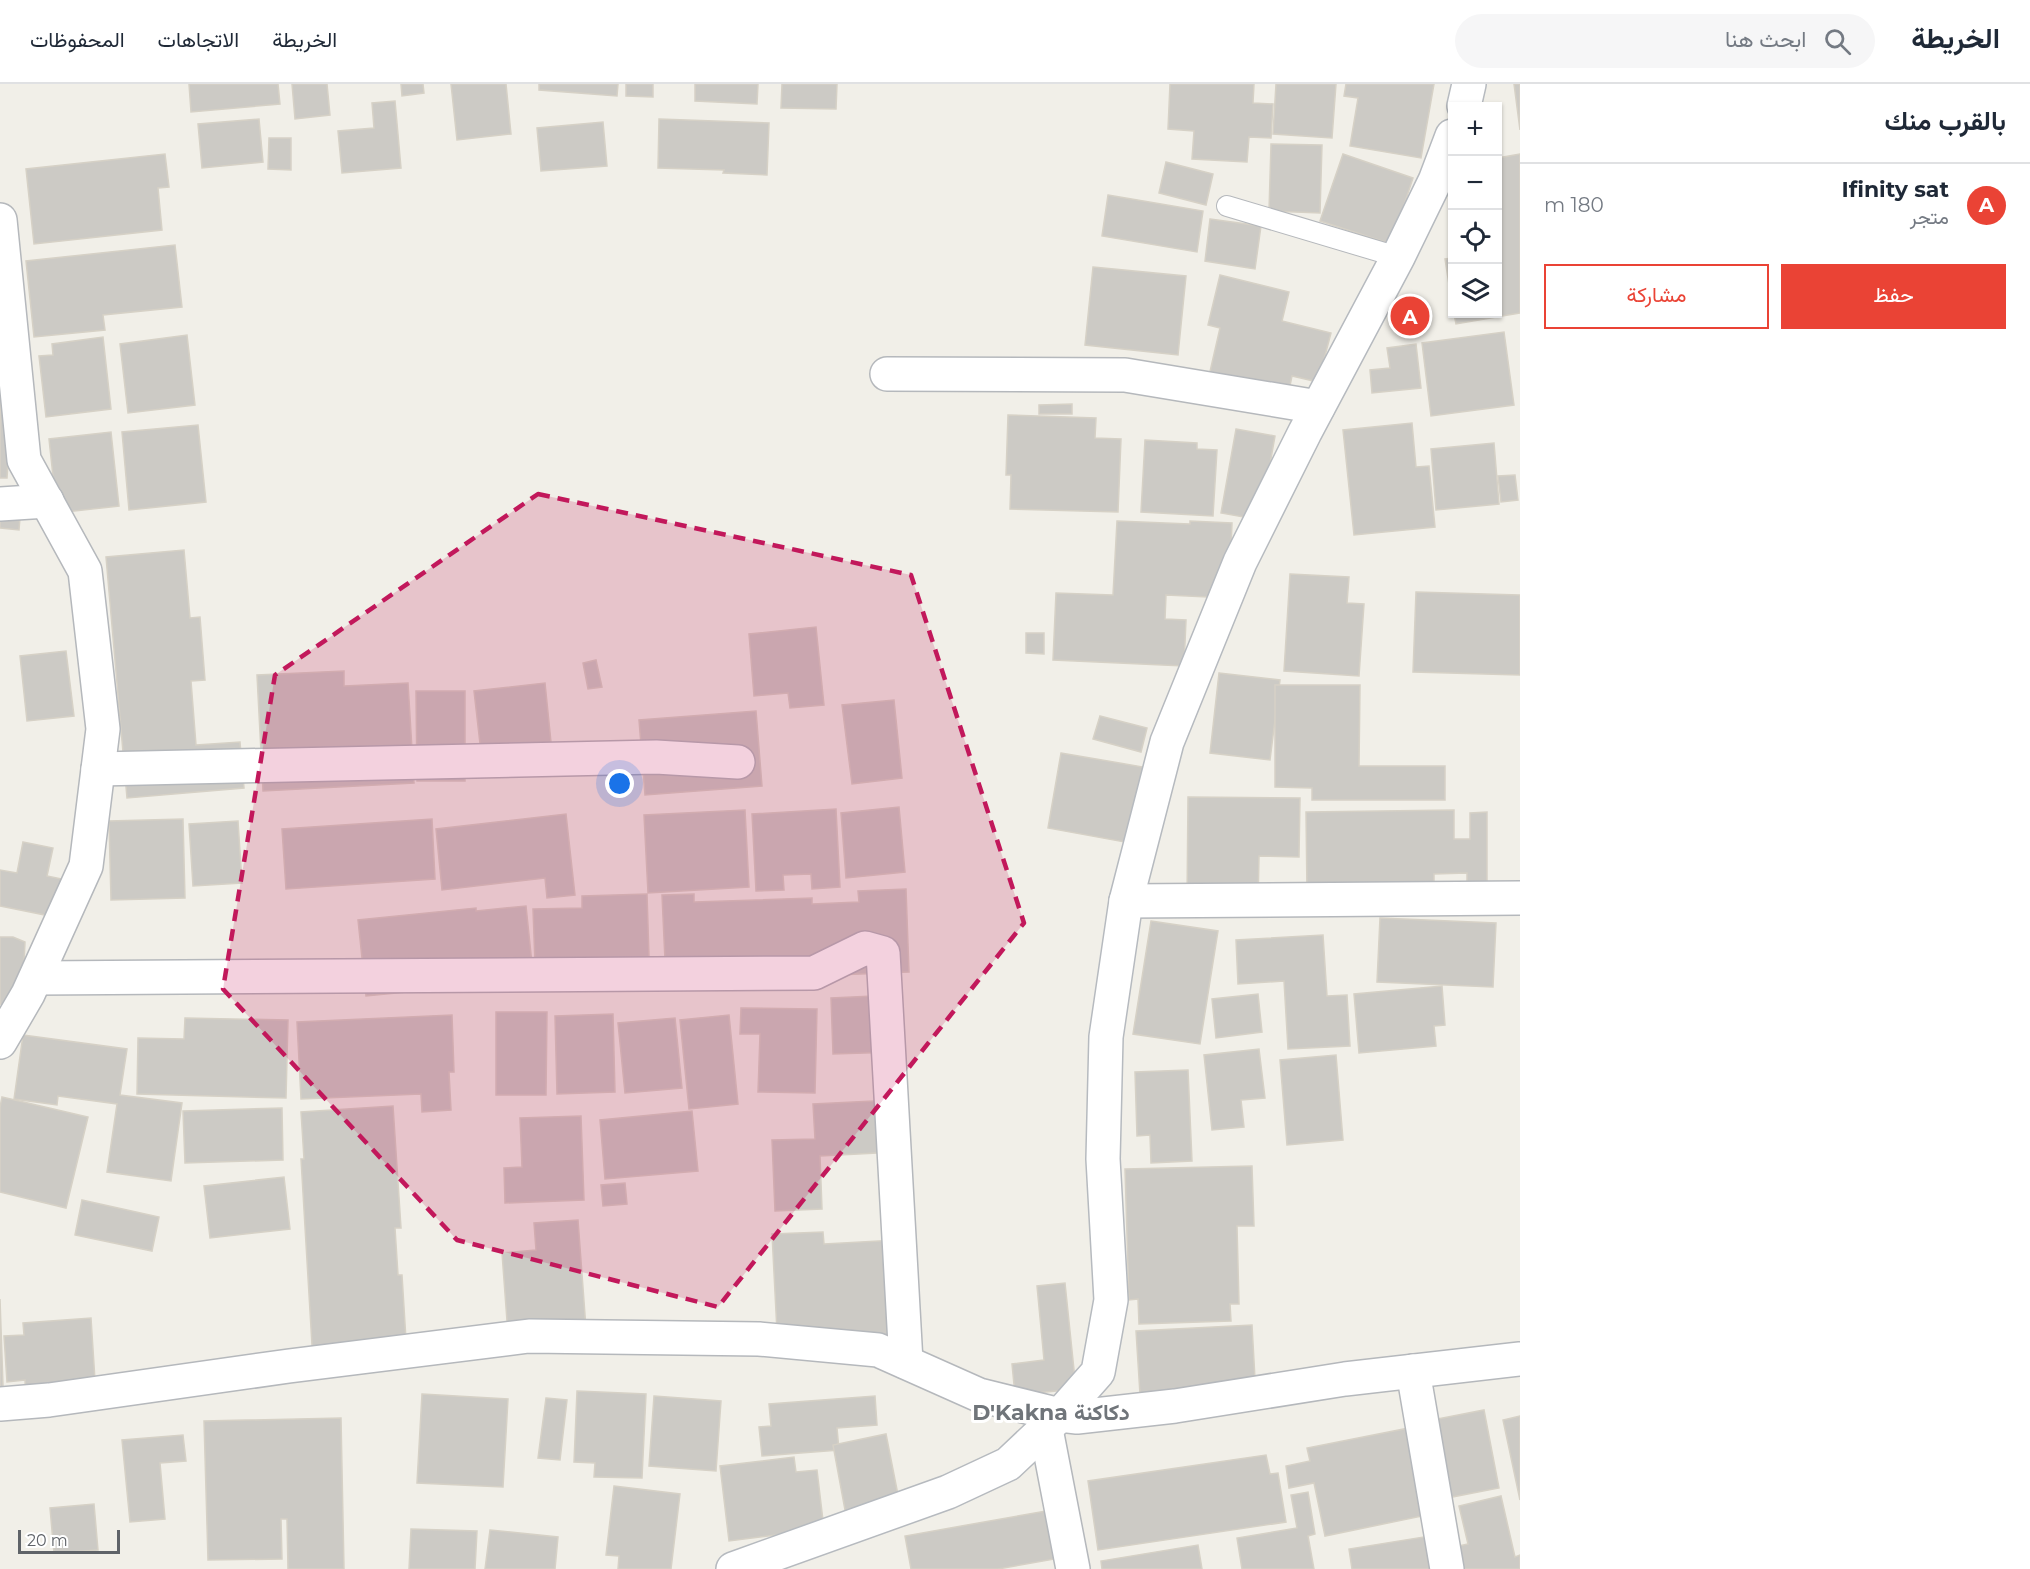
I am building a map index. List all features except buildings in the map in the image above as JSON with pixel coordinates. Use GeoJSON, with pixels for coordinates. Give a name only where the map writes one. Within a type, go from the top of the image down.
{"type":"FeatureCollection","features":[{"type":"Feature","properties":{"kind":"street"},"geometry":{"type":"LineString","coordinates":[[1465,102],[1469,84]]}},
{"type":"Feature","properties":{"kind":"street"},"geometry":{"type":"LineString","coordinates":[[733,1569],[948,1492],[1008,1464],[1053,1422],[1098,1372],[1111,1300],[1103,1159],[1106,1037],[1126,901],[1167,742],[1240,562],[1318,407],[1398,257],[1435,181],[1448,147]]}},
{"type":"Feature","properties":{"kind":"street"},"geometry":{"type":"LineString","coordinates":[[0,220],[24,460],[85,571],[103,729],[86,866],[36,978],[0,1042]]}},
{"type":"Feature","properties":{"kind":"street"},"geometry":{"type":"LineString","coordinates":[[887,374],[1125,375],[1318,407]]}},
{"type":"Feature","properties":{"kind":"street"},"geometry":{"type":"LineString","coordinates":[[0,504],[47,501]]}},
{"type":"Feature","properties":{"kind":"street"},"geometry":{"type":"LineString","coordinates":[[98,769],[656,757],[738,762]]}},
{"type":"Feature","properties":{"kind":"street"},"geometry":{"type":"LineString","coordinates":[[1126,901],[1520,898]]}},
{"type":"Feature","properties":{"kind":"street"},"geometry":{"type":"LineString","coordinates":[[36,978],[814,973],[865,948],[883,953],[906,1362]]}},
{"type":"Feature","properties":{"kind":"street"},"geometry":{"type":"LineString","coordinates":[[0,1404],[49,1400],[289,1366],[529,1336],[759,1339],[878,1350],[979,1395],[1053,1422],[1077,1417],[1174,1407],[1345,1379],[1520,1359]]}},
{"type":"Feature","properties":{"kind":"street"},"geometry":{"type":"LineString","coordinates":[[1413,1371],[1447,1569]]}},
{"type":"Feature","properties":{"kind":"street"},"geometry":{"type":"LineString","coordinates":[[1053,1422],[1073,1569]]}},
{"type":"Feature","properties":{"kind":"lane"},"geometry":{"type":"LineString","coordinates":[[1227,206],[1398,257]]}},
{"type":"Feature","properties":{"kind":"highlighted area"},"geometry":{"type":"Polygon","coordinates":[[[538,494],[911,575],[1024,923],[718,1307],[457,1240],[223,989],[275,675],[538,494]]]}},
{"type":"Feature","properties":{"kind":"place","name":"Ifinity sat"},"geometry":{"type":"Point","coordinates":[1410,316]}},
{"type":"Feature","properties":{"kind":"district","name":"D'Kakna دكاكنة"},"geometry":{"type":"Point","coordinates":[1051,1412]}}]}
